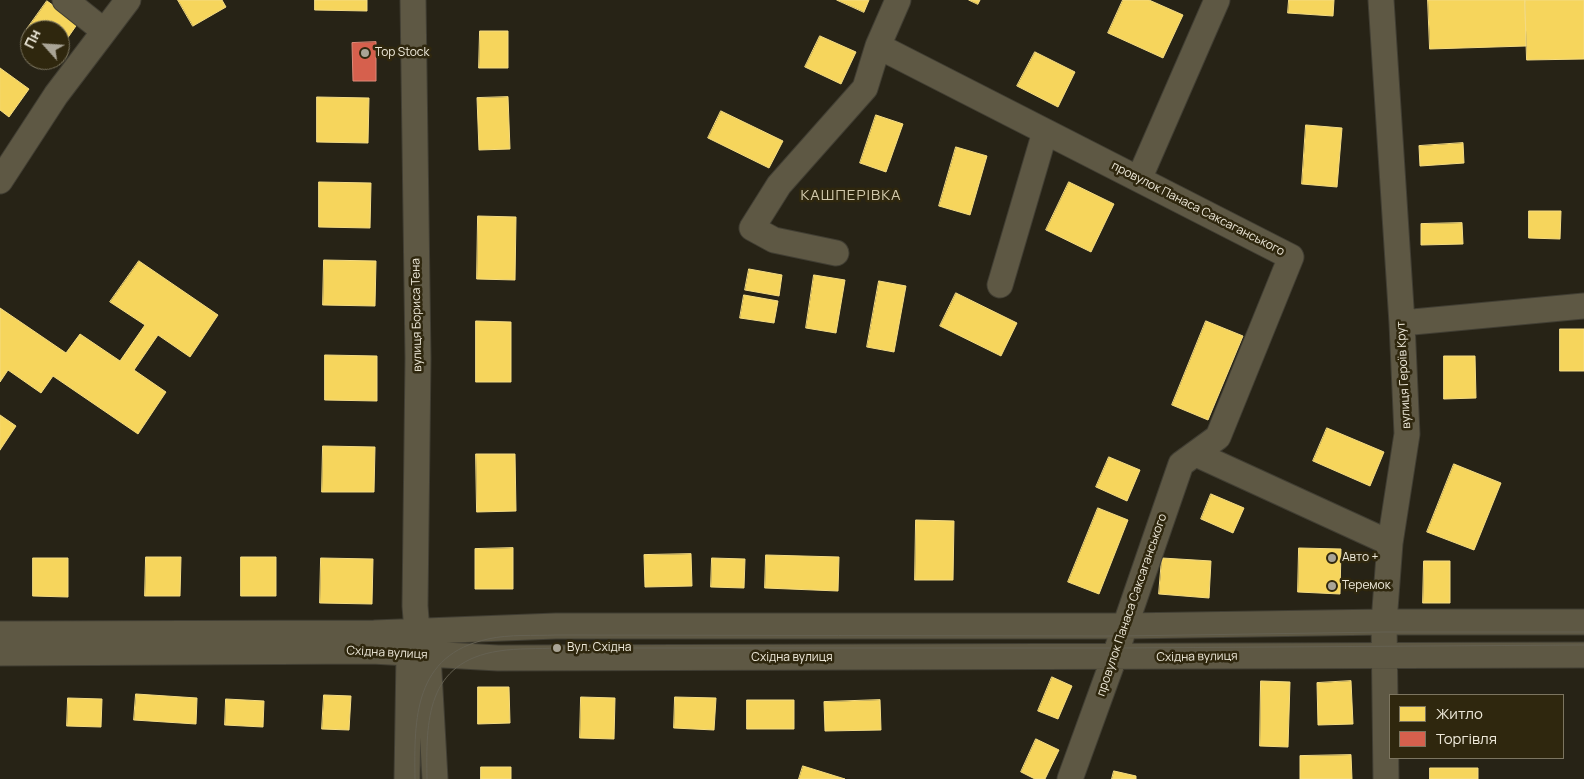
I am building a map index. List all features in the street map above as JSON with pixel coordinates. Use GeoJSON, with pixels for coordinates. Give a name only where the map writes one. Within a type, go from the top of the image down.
{"type":"FeatureCollection","features":[{"type":"Feature","properties":{"kind":"street"},"geometry":{"type":"LineString","coordinates":[[65,0],[104,32]]}},
{"type":"Feature","properties":{"kind":"street"},"geometry":{"type":"LineString","coordinates":[[0,181],[56,95],[128,0]]}},
{"type":"Feature","properties":{"kind":"street","name":"вулиця Бориса Тена"},"geometry":{"type":"LineString","coordinates":[[413,0],[418,358],[415,606],[418,654],[435,779]]}},
{"type":"Feature","properties":{"kind":"street"},"geometry":{"type":"LineString","coordinates":[[836,253],[774,240],[752,228],[779,185],[865,88],[878,46],[898,0]]}},
{"type":"Feature","properties":{"kind":"street"},"geometry":{"type":"LineString","coordinates":[[1139,179],[1217,0]]}},
{"type":"Feature","properties":{"kind":"street","name":"вулиця Героїв Крут"},"geometry":{"type":"LineString","coordinates":[[1381,0],[1402,323],[1407,434],[1390,543],[1384,622],[1386,779]]}},
{"type":"Feature","properties":{"kind":"street","name":"провулок Панаса Саксаганського"},"geometry":{"type":"LineString","coordinates":[[878,46],[1291,256],[1218,437],[1181,464],[1070,779]]}},
{"type":"Feature","properties":{"kind":"street"},"geometry":{"type":"LineString","coordinates":[[1000,285],[1045,132]]}},
{"type":"Feature","properties":{"kind":"street"},"geometry":{"type":"LineString","coordinates":[[1402,323],[1584,306]]}},
{"type":"Feature","properties":{"kind":"street"},"geometry":{"type":"LineString","coordinates":[[1196,454],[1390,543]]}},
{"type":"Feature","properties":{"kind":"street","name":"Східна вулиця"},"geometry":{"type":"LineString","coordinates":[[0,634],[374,633],[556,626],[1125,626],[1384,622],[1584,622]]}},
{"type":"Feature","properties":{"kind":"street","name":"Східна вулиця"},"geometry":{"type":"LineString","coordinates":[[0,652],[372,651],[498,658],[1114,658],[1584,655]]}},
{"type":"Feature","properties":{"kind":"street","name":"вулиця Бориса Тена"},"geometry":{"type":"LineString","coordinates":[[407,779],[418,654]]}},
{"type":"Feature","properties":{"kind":"building: Житло"},"geometry":{"type":"Polygon","coordinates":[[[178,0],[222,0],[226,7],[193,26],[178,0]]]}},
{"type":"Feature","properties":{"kind":"building: Житло"},"geometry":{"type":"Polygon","coordinates":[[[315,0],[367,0],[367,11],[315,10],[315,0]]]}},
{"type":"Feature","properties":{"kind":"building: Житло"},"geometry":{"type":"Polygon","coordinates":[[[837,0],[869,0],[864,12],[837,0]]]}},
{"type":"Feature","properties":{"kind":"building: Житло"},"geometry":{"type":"Polygon","coordinates":[[[969,0],[980,0],[978,4],[969,0]]]}},
{"type":"Feature","properties":{"kind":"building: Житло"},"geometry":{"type":"Polygon","coordinates":[[[1123,0],[1149,0],[1183,15],[1163,58],[1108,33],[1123,0]]]}},
{"type":"Feature","properties":{"kind":"building: Житло"},"geometry":{"type":"Polygon","coordinates":[[[1289,0],[1334,0],[1333,16],[1288,13],[1289,0]]]}},
{"type":"Feature","properties":{"kind":"building: Житло"},"geometry":{"type":"Polygon","coordinates":[[[1428,0],[1525,0],[1526,46],[1430,49],[1428,0]]]}},
{"type":"Feature","properties":{"kind":"building: Житло"},"geometry":{"type":"Polygon","coordinates":[[[1525,0],[1584,0],[1584,59],[1527,60],[1525,0]]]}},
{"type":"Feature","properties":{"kind":"building: Житло"},"geometry":{"type":"Polygon","coordinates":[[[47,1],[78,23],[70,35],[70,20],[33,20],[47,1]]]}},
{"type":"Feature","properties":{"kind":"building: Житло"},"geometry":{"type":"Polygon","coordinates":[[[480,31],[508,31],[508,68],[479,68],[480,31]]]}},
{"type":"Feature","properties":{"kind":"building: Житло"},"geometry":{"type":"Polygon","coordinates":[[[820,36],[856,52],[841,84],[805,67],[820,36]]]}},
{"type":"Feature","properties":{"kind":"building: Житло"},"geometry":{"type":"Polygon","coordinates":[[[1035,52],[1075,72],[1058,107],[1017,86],[1035,52]]]}},
{"type":"Feature","properties":{"kind":"building: Житло"},"geometry":{"type":"Polygon","coordinates":[[[0,68],[29,89],[9,117],[0,110],[0,68]]]}},
{"type":"Feature","properties":{"kind":"building: Житло"},"geometry":{"type":"Polygon","coordinates":[[[317,97],[369,98],[368,143],[317,142],[317,97]]]}},
{"type":"Feature","properties":{"kind":"building: Житло"},"geometry":{"type":"Polygon","coordinates":[[[508,97],[510,149],[479,150],[477,98],[508,97]]]}},
{"type":"Feature","properties":{"kind":"building: Житло"},"geometry":{"type":"Polygon","coordinates":[[[721,111],[783,141],[769,168],[708,138],[721,111]]]}},
{"type":"Feature","properties":{"kind":"building: Житло"},"geometry":{"type":"Polygon","coordinates":[[[876,115],[903,124],[886,172],[860,163],[876,115]]]}},
{"type":"Feature","properties":{"kind":"building: Житло"},"geometry":{"type":"Polygon","coordinates":[[[1306,125],[1342,128],[1337,187],[1302,184],[1306,125]]]}},
{"type":"Feature","properties":{"kind":"building: Житло"},"geometry":{"type":"Polygon","coordinates":[[[1463,143],[1464,163],[1420,166],[1419,146],[1463,143]]]}},
{"type":"Feature","properties":{"kind":"building: Житло"},"geometry":{"type":"Polygon","coordinates":[[[956,147],[987,156],[970,215],[939,206],[956,147]]]}},
{"type":"Feature","properties":{"kind":"building: Житло"},"geometry":{"type":"Polygon","coordinates":[[[319,182],[371,183],[370,228],[319,227],[319,182]]]}},
{"type":"Feature","properties":{"kind":"building: Житло"},"geometry":{"type":"Polygon","coordinates":[[[1069,182],[1114,204],[1091,252],[1046,230],[1069,182]]]}},
{"type":"Feature","properties":{"kind":"building: Житло"},"geometry":{"type":"Polygon","coordinates":[[[1529,211],[1561,211],[1560,239],[1529,238],[1529,211]]]}},
{"type":"Feature","properties":{"kind":"building: Житло"},"geometry":{"type":"Polygon","coordinates":[[[478,216],[516,217],[515,280],[477,279],[478,216]]]}},
{"type":"Feature","properties":{"kind":"building: Житло"},"geometry":{"type":"Polygon","coordinates":[[[1462,223],[1463,244],[1421,245],[1421,224],[1462,223]]]}},
{"type":"Feature","properties":{"kind":"building: Житло"},"geometry":{"type":"Polygon","coordinates":[[[324,260],[376,261],[375,306],[323,305],[324,260]]]}},
{"type":"Feature","properties":{"kind":"building: Житло"},"geometry":{"type":"Polygon","coordinates":[[[139,261],[218,315],[190,357],[158,335],[134,370],[166,392],[138,434],[53,376],[41,393],[8,370],[0,382],[0,308],[66,353],[80,334],[120,361],[145,325],[110,302],[139,261]]]}},
{"type":"Feature","properties":{"kind":"building: Житло"},"geometry":{"type":"Polygon","coordinates":[[[749,269],[782,275],[779,296],[745,290],[749,269]]]}},
{"type":"Feature","properties":{"kind":"building: Житло"},"geometry":{"type":"Polygon","coordinates":[[[814,275],[845,280],[836,333],[806,328],[814,275]]]}},
{"type":"Feature","properties":{"kind":"building: Житло"},"geometry":{"type":"Polygon","coordinates":[[[879,281],[906,286],[894,352],[867,347],[879,281]]]}},
{"type":"Feature","properties":{"kind":"building: Житло"},"geometry":{"type":"Polygon","coordinates":[[[956,293],[1017,323],[1001,356],[940,326],[956,293]]]}},
{"type":"Feature","properties":{"kind":"building: Житло"},"geometry":{"type":"Polygon","coordinates":[[[744,295],[778,301],[774,323],[740,318],[744,295]]]}},
{"type":"Feature","properties":{"kind":"building: Житло"},"geometry":{"type":"Polygon","coordinates":[[[476,321],[511,322],[511,382],[476,382],[476,321]]]}},
{"type":"Feature","properties":{"kind":"building: Житло"},"geometry":{"type":"Polygon","coordinates":[[[1206,321],[1243,336],[1208,420],[1172,405],[1206,321]]]}},
{"type":"Feature","properties":{"kind":"building: Житло"},"geometry":{"type":"Polygon","coordinates":[[[1560,329],[1584,329],[1584,371],[1560,371],[1560,329]]]}},
{"type":"Feature","properties":{"kind":"building: Житло"},"geometry":{"type":"Polygon","coordinates":[[[325,355],[377,356],[377,401],[325,400],[325,355]]]}},
{"type":"Feature","properties":{"kind":"building: Житло"},"geometry":{"type":"Polygon","coordinates":[[[1444,356],[1475,356],[1476,398],[1444,399],[1444,356]]]}},
{"type":"Feature","properties":{"kind":"building: Житло"},"geometry":{"type":"Polygon","coordinates":[[[0,415],[16,426],[0,450],[0,415]]]}},
{"type":"Feature","properties":{"kind":"building: Житло"},"geometry":{"type":"Polygon","coordinates":[[[1327,428],[1384,452],[1370,486],[1313,461],[1327,428]]]}},
{"type":"Feature","properties":{"kind":"building: Житло"},"geometry":{"type":"Polygon","coordinates":[[[323,446],[375,447],[374,492],[322,492],[323,446]]]}},
{"type":"Feature","properties":{"kind":"building: Житло"},"geometry":{"type":"Polygon","coordinates":[[[476,454],[515,454],[516,511],[477,512],[476,454]]]}},
{"type":"Feature","properties":{"kind":"building: Житло"},"geometry":{"type":"Polygon","coordinates":[[[1109,457],[1140,470],[1127,501],[1096,487],[1109,457]]]}},
{"type":"Feature","properties":{"kind":"building: Житло"},"geometry":{"type":"Polygon","coordinates":[[[1454,464],[1501,483],[1474,550],[1427,532],[1454,464]]]}},
{"type":"Feature","properties":{"kind":"building: Житло"},"geometry":{"type":"Polygon","coordinates":[[[1211,494],[1244,508],[1233,533],[1201,519],[1211,494]]]}},
{"type":"Feature","properties":{"kind":"building: Житло"},"geometry":{"type":"Polygon","coordinates":[[[1098,508],[1128,520],[1099,594],[1068,582],[1098,508]]]}},
{"type":"Feature","properties":{"kind":"building: Житло"},"geometry":{"type":"Polygon","coordinates":[[[916,520],[954,521],[953,580],[915,580],[916,520]]]}},
{"type":"Feature","properties":{"kind":"building: Житло"},"geometry":{"type":"Polygon","coordinates":[[[513,548],[513,589],[475,589],[475,549],[513,548]]]}},
{"type":"Feature","properties":{"kind":"building: Житло"},"geometry":{"type":"Polygon","coordinates":[[[1299,548],[1341,549],[1340,594],[1298,592],[1299,548]]]}},
{"type":"Feature","properties":{"kind":"building: Житло"},"geometry":{"type":"Polygon","coordinates":[[[691,554],[692,586],[645,587],[644,555],[691,554]]]}},
{"type":"Feature","properties":{"kind":"building: Житло"},"geometry":{"type":"Polygon","coordinates":[[[766,555],[839,557],[838,591],[765,588],[766,555]]]}},
{"type":"Feature","properties":{"kind":"building: Житло"},"geometry":{"type":"Polygon","coordinates":[[[146,557],[181,557],[180,596],[145,596],[146,557]]]}},
{"type":"Feature","properties":{"kind":"building: Житло"},"geometry":{"type":"Polygon","coordinates":[[[241,557],[276,557],[276,596],[241,596],[241,557]]]}},
{"type":"Feature","properties":{"kind":"building: Житло"},"geometry":{"type":"Polygon","coordinates":[[[33,558],[68,558],[68,597],[33,596],[33,558]]]}},
{"type":"Feature","properties":{"kind":"building: Житло"},"geometry":{"type":"Polygon","coordinates":[[[321,558],[373,559],[372,604],[320,603],[321,558]]]}},
{"type":"Feature","properties":{"kind":"building: Житло"},"geometry":{"type":"Polygon","coordinates":[[[712,558],[745,559],[744,588],[711,587],[712,558]]]}},
{"type":"Feature","properties":{"kind":"building: Житло"},"geometry":{"type":"Polygon","coordinates":[[[1162,558],[1211,561],[1209,598],[1159,594],[1162,558]]]}},
{"type":"Feature","properties":{"kind":"building: Житло"},"geometry":{"type":"Polygon","coordinates":[[[1424,561],[1450,561],[1450,603],[1423,603],[1424,561]]]}},
{"type":"Feature","properties":{"kind":"building: Житло"},"geometry":{"type":"Polygon","coordinates":[[[1052,677],[1072,686],[1058,719],[1038,711],[1052,677]]]}},
{"type":"Feature","properties":{"kind":"building: Житло"},"geometry":{"type":"Polygon","coordinates":[[[1261,681],[1290,682],[1288,747],[1260,746],[1261,681]]]}},
{"type":"Feature","properties":{"kind":"building: Житло"},"geometry":{"type":"Polygon","coordinates":[[[1351,681],[1353,724],[1318,725],[1317,683],[1351,681]]]}},
{"type":"Feature","properties":{"kind":"building: Житло"},"geometry":{"type":"Polygon","coordinates":[[[478,687],[509,687],[510,723],[478,724],[478,687]]]}},
{"type":"Feature","properties":{"kind":"building: Житло"},"geometry":{"type":"Polygon","coordinates":[[[136,694],[197,698],[196,724],[134,720],[136,694]]]}},
{"type":"Feature","properties":{"kind":"building: Житло"},"geometry":{"type":"Polygon","coordinates":[[[324,695],[351,696],[349,730],[322,729],[324,695]]]}},
{"type":"Feature","properties":{"kind":"building: Житло"},"geometry":{"type":"Polygon","coordinates":[[[581,697],[615,698],[614,739],[580,738],[581,697]]]}},
{"type":"Feature","properties":{"kind":"building: Житло"},"geometry":{"type":"Polygon","coordinates":[[[675,697],[716,698],[714,730],[674,728],[675,697]]]}},
{"type":"Feature","properties":{"kind":"building: Житло"},"geometry":{"type":"Polygon","coordinates":[[[68,698],[102,699],[101,727],[67,726],[68,698]]]}},
{"type":"Feature","properties":{"kind":"building: Житло"},"geometry":{"type":"Polygon","coordinates":[[[226,699],[264,701],[263,727],[225,725],[226,699]]]}},
{"type":"Feature","properties":{"kind":"building: Житло"},"geometry":{"type":"Polygon","coordinates":[[[747,700],[794,700],[794,729],[747,729],[747,700]]]}},
{"type":"Feature","properties":{"kind":"building: Житло"},"geometry":{"type":"Polygon","coordinates":[[[880,700],[881,730],[825,731],[824,702],[880,700]]]}},
{"type":"Feature","properties":{"kind":"building: Житло"},"geometry":{"type":"Polygon","coordinates":[[[1036,739],[1059,750],[1045,779],[1035,779],[1021,772],[1036,739]]]}},
{"type":"Feature","properties":{"kind":"building: Житло"},"geometry":{"type":"Polygon","coordinates":[[[1351,755],[1352,779],[1300,779],[1300,756],[1351,755]]]}},
{"type":"Feature","properties":{"kind":"building: Житло"},"geometry":{"type":"Polygon","coordinates":[[[803,766],[845,779],[799,779],[803,766]]]}},
{"type":"Feature","properties":{"kind":"building: Житло"},"geometry":{"type":"Polygon","coordinates":[[[481,767],[511,767],[511,779],[481,779],[481,767]]]}},
{"type":"Feature","properties":{"kind":"building: Житло"},"geometry":{"type":"Polygon","coordinates":[[[1430,768],[1478,768],[1478,779],[1430,779],[1430,768]]]}},
{"type":"Feature","properties":{"kind":"building: Житло"},"geometry":{"type":"Polygon","coordinates":[[[1114,771],[1136,776],[1136,779],[1112,779],[1114,771]]]}},
{"type":"Feature","properties":{"kind":"building: Торгівля"},"geometry":{"type":"Polygon","coordinates":[[[376,42],[376,81],[353,81],[352,43],[376,42]]]}},
{"type":"Feature","properties":{"kind":"tram line"},"geometry":{"type":"LineString","coordinates":[[415,779],[418,712],[423,692],[432,674],[445,659],[464,647],[496,637],[556,635],[1121,636],[1384,632],[1584,632]]}},
{"type":"Feature","properties":{"kind":"tram line"},"geometry":{"type":"LineString","coordinates":[[427,779],[430,715],[435,697],[444,681],[457,667],[475,657],[506,650],[557,648],[1117,648],[1584,645]]}},
{"type":"Feature","properties":{"kind":"place","name":"Top Stock"},"geometry":{"type":"Point","coordinates":[365,53]}},
{"type":"Feature","properties":{"kind":"place","name":"Авто +"},"geometry":{"type":"Point","coordinates":[1332,558]}},
{"type":"Feature","properties":{"kind":"place","name":"Теремок"},"geometry":{"type":"Point","coordinates":[1332,586]}},
{"type":"Feature","properties":{"kind":"place","name":"Вул. Східна"},"geometry":{"type":"Point","coordinates":[557,648]}},
{"type":"Feature","properties":{"kind":"district","name":"КАШПЕРІВКА"},"geometry":{"type":"Point","coordinates":[851,196]}}]}
